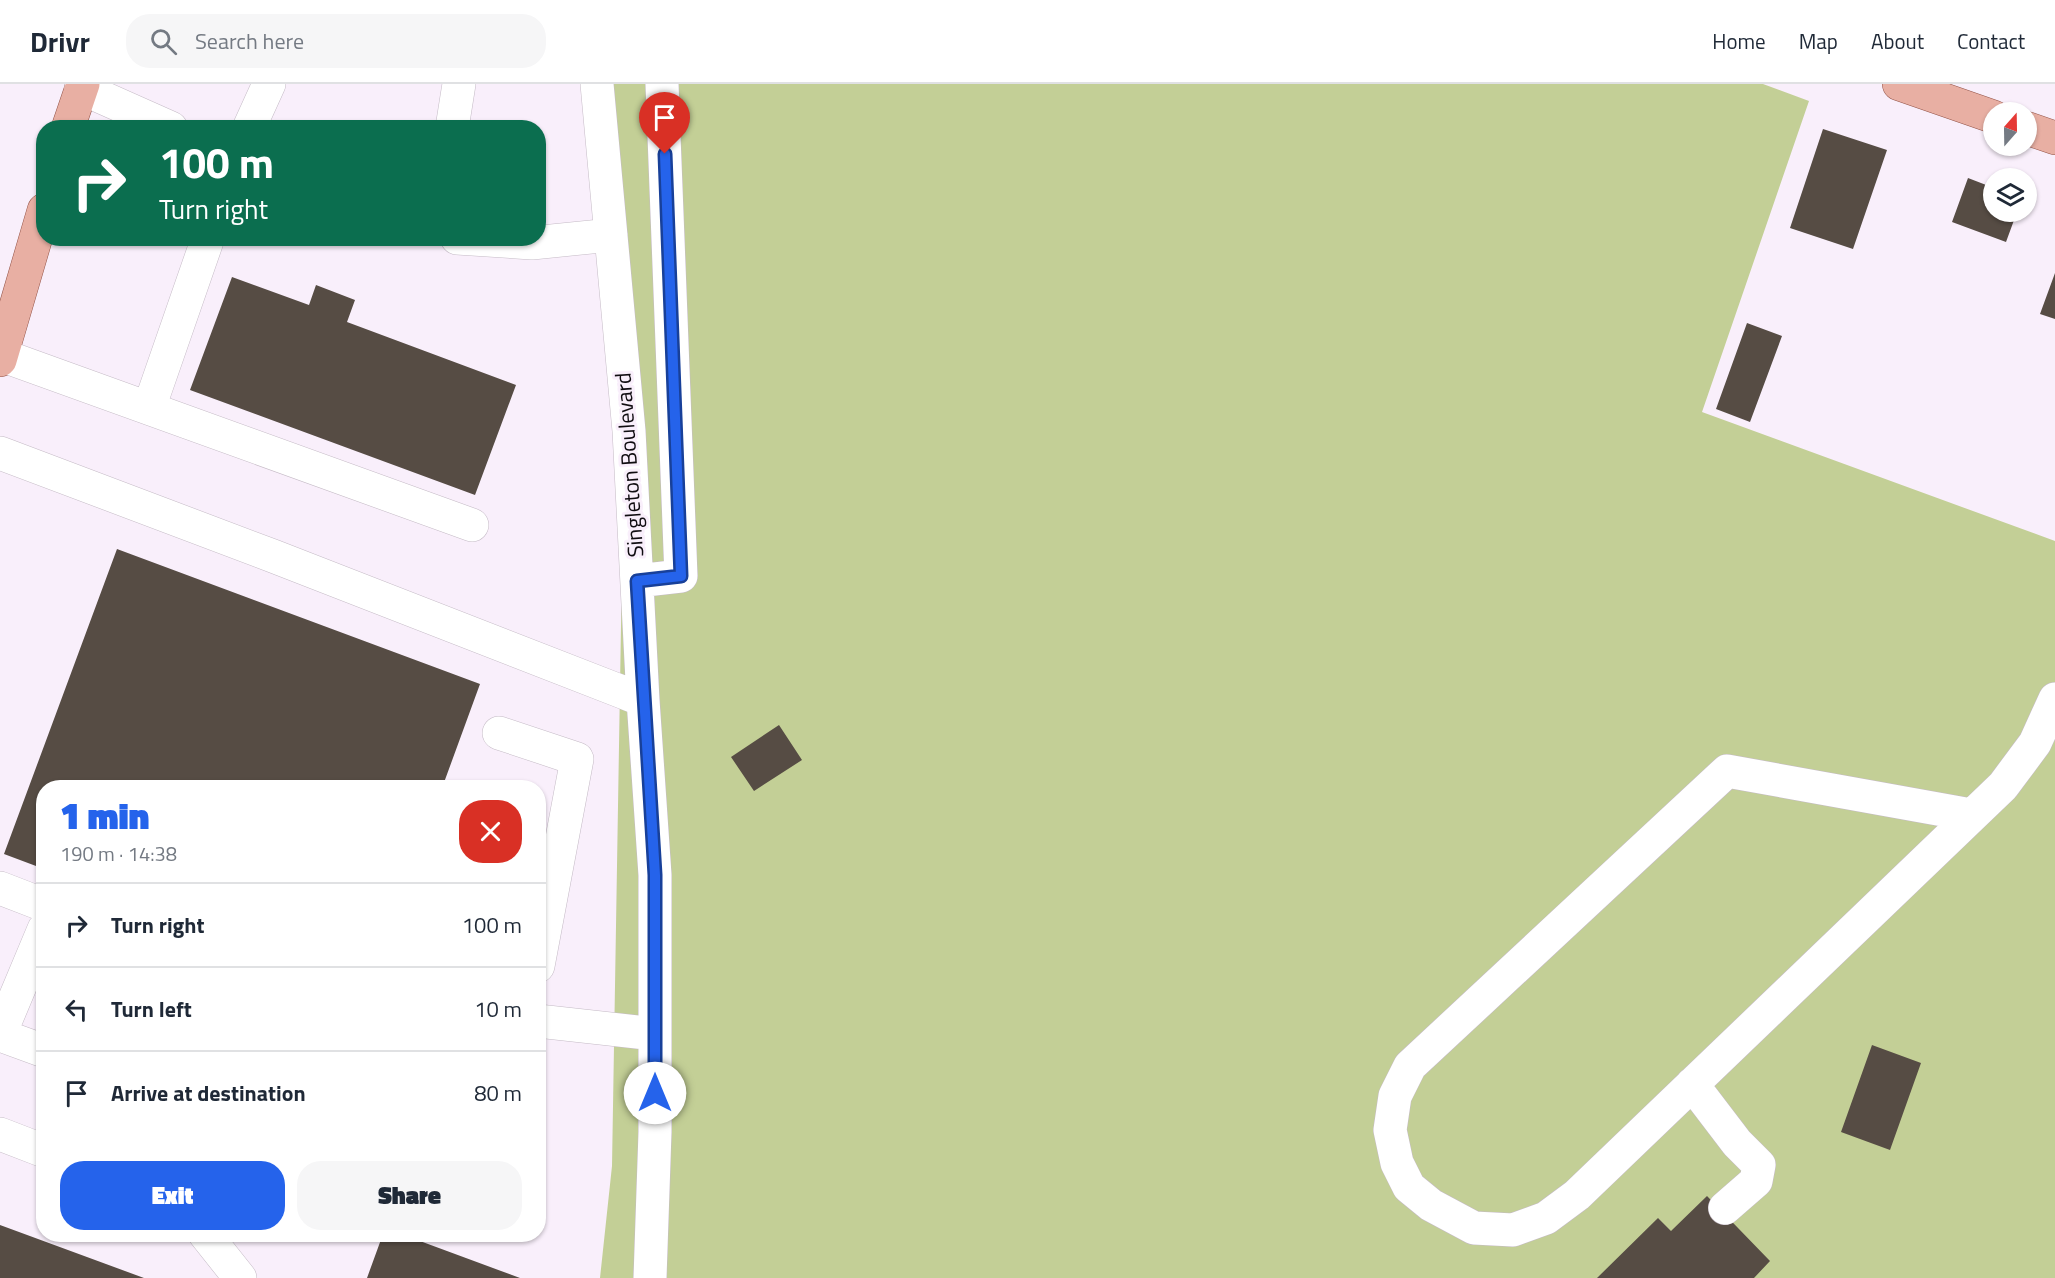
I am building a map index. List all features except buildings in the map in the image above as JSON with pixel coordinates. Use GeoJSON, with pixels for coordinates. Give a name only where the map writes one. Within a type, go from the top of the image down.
{"type":"FeatureCollection","features":[{"type":"Feature","properties":{"kind":"main road"},"geometry":{"type":"LineString","coordinates":[[1899,84],[1983,113]]}},
{"type":"Feature","properties":{"kind":"main road"},"geometry":{"type":"LineString","coordinates":[[71,120],[82,86]]}},
{"type":"Feature","properties":{"kind":"main road"},"geometry":{"type":"LineString","coordinates":[[2037,132],[2055,138]]}},
{"type":"Feature","properties":{"kind":"main road"},"geometry":{"type":"LineString","coordinates":[[1,358],[36,238]]}},
{"type":"Feature","properties":{"kind":"street"},"geometry":{"type":"LineString","coordinates":[[253,120],[269,84]]}},
{"type":"Feature","properties":{"kind":"street"},"geometry":{"type":"LineString","coordinates":[[453,120],[459,84]]}},
{"type":"Feature","properties":{"kind":"street","name":"Singleton Boulevard"},"geometry":{"type":"LineString","coordinates":[[597,84],[629,431],[655,875],[655,1132],[650,1278]]}},
{"type":"Feature","properties":{"kind":"street"},"geometry":{"type":"LineString","coordinates":[[637,581],[681,576],[662,84]]}},
{"type":"Feature","properties":{"kind":"street"},"geometry":{"type":"LineString","coordinates":[[82,86],[154,120]]}},
{"type":"Feature","properties":{"kind":"street"},"geometry":{"type":"LineString","coordinates":[[546,242],[611,235]]}},
{"type":"Feature","properties":{"kind":"street"},"geometry":{"type":"LineString","coordinates":[[149,408],[205,246]]}},
{"type":"Feature","properties":{"kind":"street"},"geometry":{"type":"LineString","coordinates":[[1,358],[149,408],[472,525]]}},
{"type":"Feature","properties":{"kind":"street"},"geometry":{"type":"LineString","coordinates":[[0,453],[643,699]]}},
{"type":"Feature","properties":{"kind":"street"},"geometry":{"type":"LineString","coordinates":[[1971,815],[1727,771],[1410,1066],[1395,1096],[1390,1130],[1396,1163],[1409,1187],[1431,1205],[1474,1228],[1513,1230],[1546,1218],[1577,1194],[2003,786],[2035,743],[2055,699]]}},
{"type":"Feature","properties":{"kind":"street"},"geometry":{"type":"LineString","coordinates":[[499,733],[577,759],[546,924]]}},
{"type":"Feature","properties":{"kind":"street"},"geometry":{"type":"LineString","coordinates":[[0,888],[36,902]]}},
{"type":"Feature","properties":{"kind":"street"},"geometry":{"type":"LineString","coordinates":[[36,948],[0,1034],[36,1049]]}},
{"type":"Feature","properties":{"kind":"street"},"geometry":{"type":"LineString","coordinates":[[546,1022],[655,1034]]}},
{"type":"Feature","properties":{"kind":"street"},"geometry":{"type":"LineString","coordinates":[[1692,1084],[1737,1143],[1759,1165],[1756,1181],[1725,1208]]}},
{"type":"Feature","properties":{"kind":"street"},"geometry":{"type":"LineString","coordinates":[[0,1134],[36,1148]]}},
{"type":"Feature","properties":{"kind":"street"},"geometry":{"type":"LineString","coordinates":[[212,1242],[240,1278]]}},
{"type":"Feature","properties":{"kind":"green space"},"geometry":{"type":"Polygon","coordinates":[[[583,84],[1763,84],[1809,101],[1702,412],[2055,541],[2055,1278],[600,1278],[612,1166],[625,386],[583,84]]]}},
{"type":"Feature","properties":{"kind":"route"},"geometry":{"type":"LineString","coordinates":[[655,1093],[655,875],[637,581],[681,576],[665,154]]}}]}
